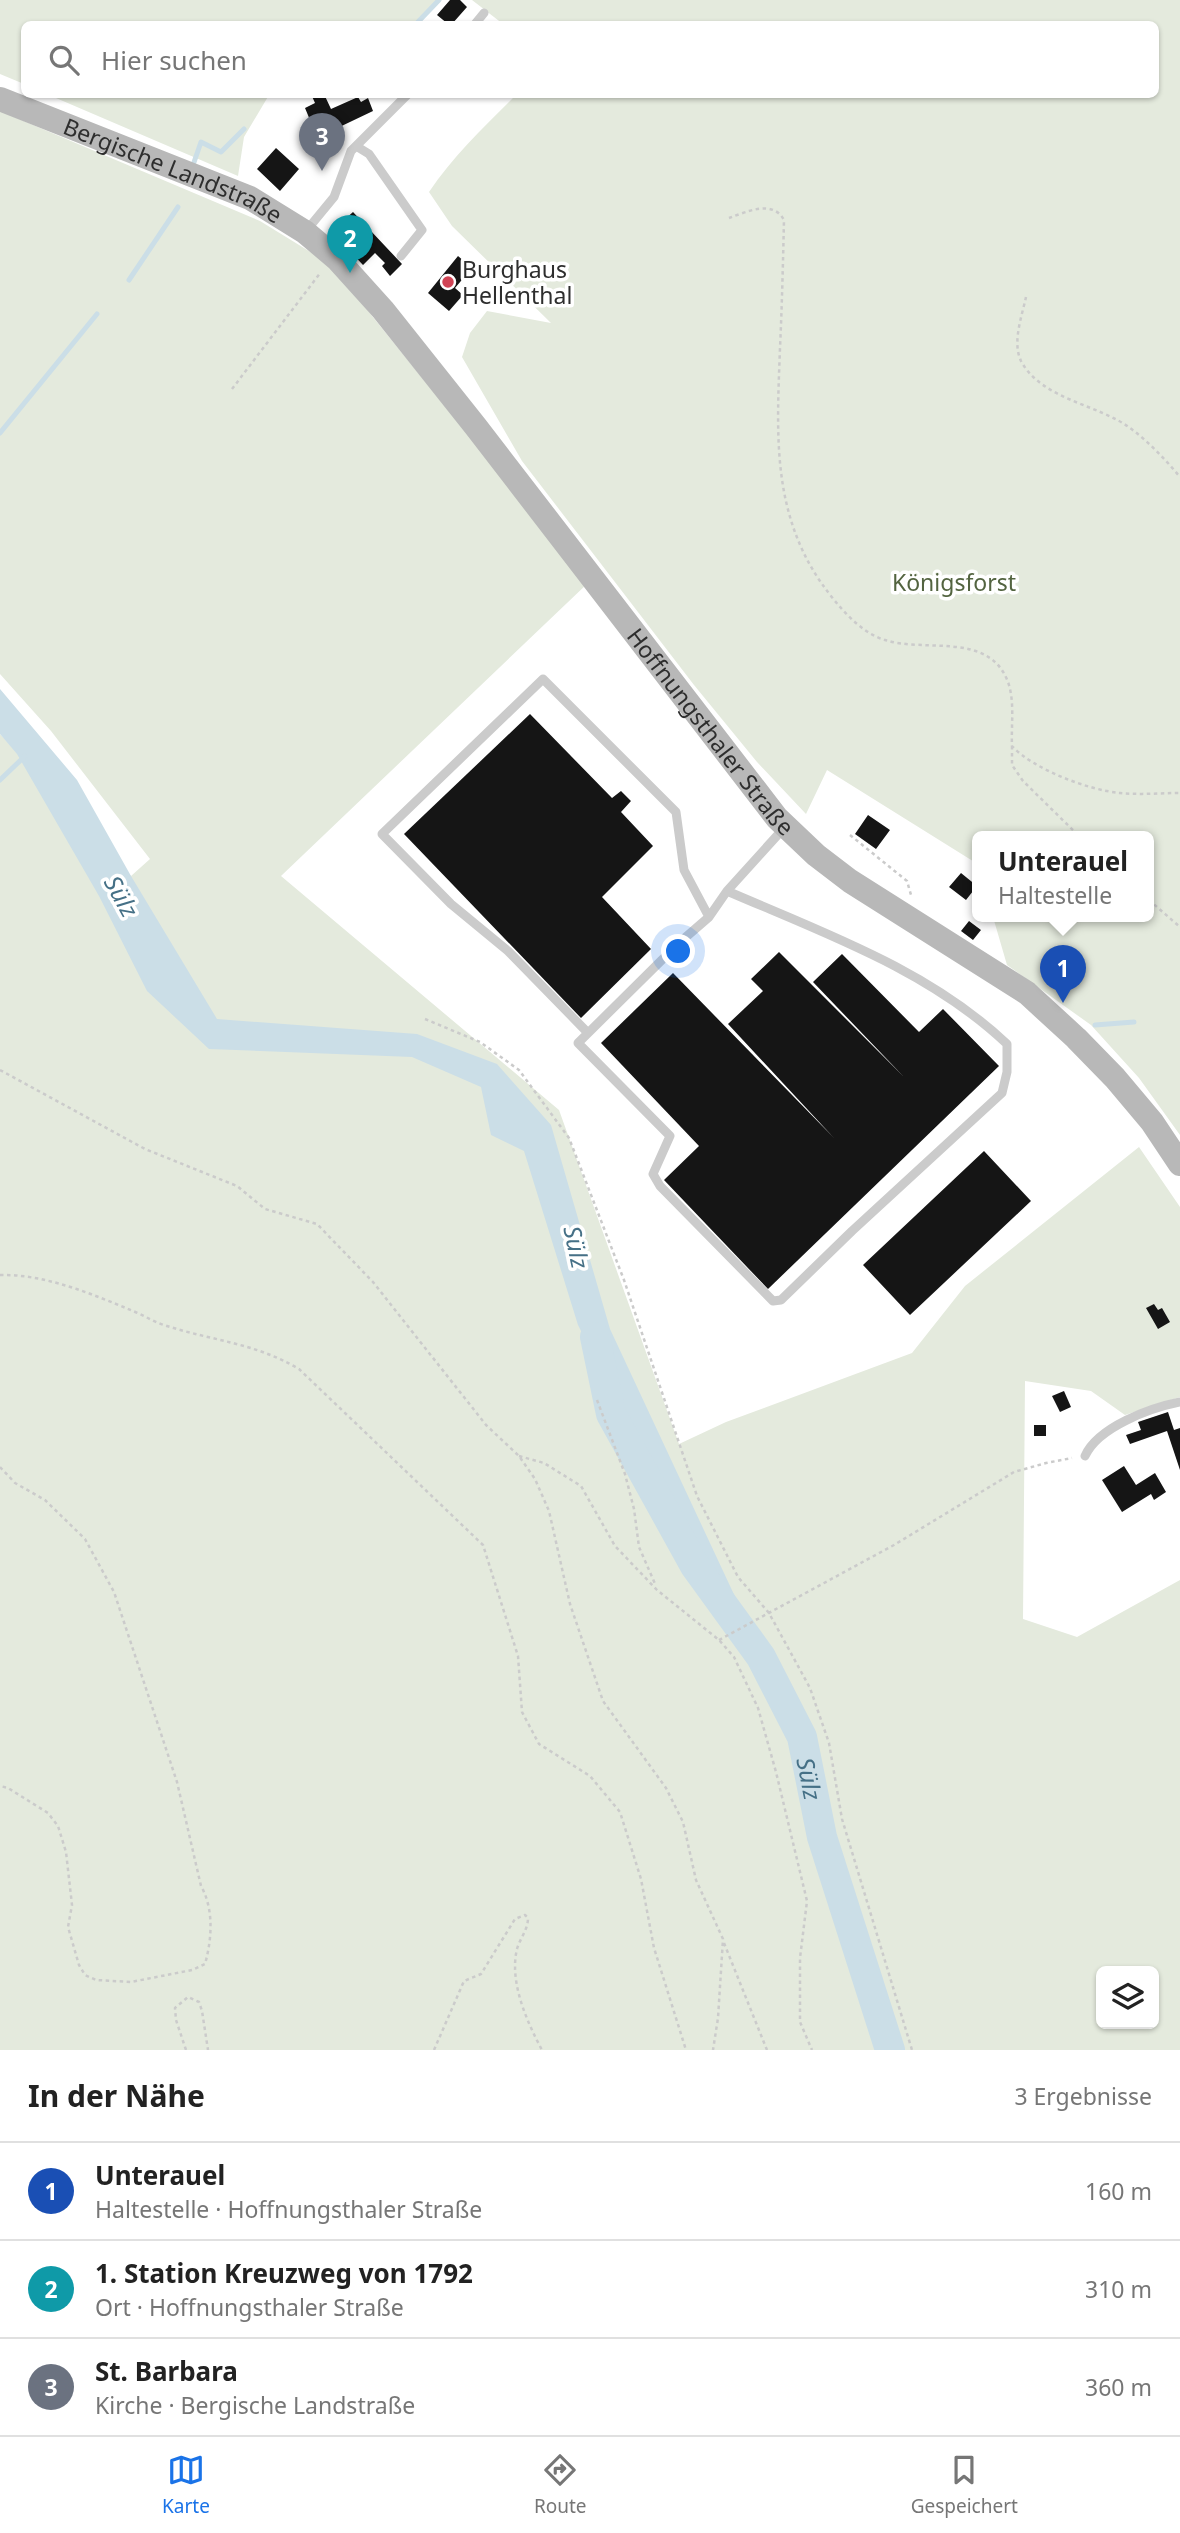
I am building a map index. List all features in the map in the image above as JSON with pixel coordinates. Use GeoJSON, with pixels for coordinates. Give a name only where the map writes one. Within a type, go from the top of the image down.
{"type":"FeatureCollection","features":[{"type":"Feature","properties":{"kind":"main road","name":"Bergische Landstraße"},"geometry":{"type":"LineString","coordinates":[[0,99],[250,198],[305,232]]}},
{"type":"Feature","properties":{"kind":"main road","name":"Hoffnungsthaler Straße"},"geometry":{"type":"LineString","coordinates":[[305,232],[334,256],[383,310],[770,809],[816,855],[841,874],[1027,993],[1115,1078],[1152,1122],[1180,1164]]}},
{"type":"Feature","properties":{"kind":"lane"},"geometry":{"type":"LineString","coordinates":[[477,21],[484,13]]}},
{"type":"Feature","properties":{"kind":"lane"},"geometry":{"type":"LineString","coordinates":[[305,232],[334,197],[351,151],[404,98]]}},
{"type":"Feature","properties":{"kind":"lane"},"geometry":{"type":"LineString","coordinates":[[356,146],[369,155],[422,230],[401,256]]}},
{"type":"Feature","properties":{"kind":"lane"},"geometry":{"type":"LineString","coordinates":[[588,1033],[508,951],[451,904],[382,834],[543,679],[676,812],[684,870],[709,917]]}},
{"type":"Feature","properties":{"kind":"lane"},"geometry":{"type":"LineString","coordinates":[[727,891],[881,957],[981,1020],[1007,1044],[1007,1072],[1002,1093],[781,1300],[773,1301],[660,1186],[653,1174],[670,1136],[578,1043],[709,917],[727,891],[786,826]]}},
{"type":"Feature","properties":{"kind":"lane"},"geometry":{"type":"LineString","coordinates":[[1085,1456],[1090,1446],[1100,1437],[1127,1421],[1154,1409],[1180,1402]]}},
{"type":"Feature","properties":{"kind":"path"},"geometry":{"type":"LineString","coordinates":[[729,218],[761,209],[780,213],[783,220],[778,454],[786,505],[821,583],[837,602],[872,634],[883,640],[900,644],[972,649],[985,654],[997,664],[1009,684],[1012,702],[1012,765],[1023,781],[1074,831]]}},
{"type":"Feature","properties":{"kind":"path"},"geometry":{"type":"LineString","coordinates":[[232,389],[334,256]]}},
{"type":"Feature","properties":{"kind":"path"},"geometry":{"type":"LineString","coordinates":[[1026,297],[1017,338],[1020,359],[1030,373],[1048,387],[1129,426],[1162,456],[1180,477]]}},
{"type":"Feature","properties":{"kind":"path"},"geometry":{"type":"LineString","coordinates":[[1012,746],[1034,765],[1097,788],[1118,793],[1180,793]]}},
{"type":"Feature","properties":{"kind":"path"},"geometry":{"type":"LineString","coordinates":[[850,835],[906,881],[918,925]]}},
{"type":"Feature","properties":{"kind":"path"},"geometry":{"type":"LineString","coordinates":[[1154,904],[1180,927]]}},
{"type":"Feature","properties":{"kind":"path"},"geometry":{"type":"LineString","coordinates":[[425,1019],[480,1042],[519,1070],[569,1138],[624,1280],[697,1496],[738,1577],[769,1613],[810,1688],[830,1743],[842,1819],[912,2050]]}},
{"type":"Feature","properties":{"kind":"path"},"geometry":{"type":"LineString","coordinates":[[0,1070],[145,1149],[237,1186],[265,1209],[317,1224],[373,1282],[486,1425],[519,1456],[536,1479],[549,1511],[570,1605],[603,1701],[666,1788],[683,1822],[696,1880],[723,1939],[767,2050]]}},
{"type":"Feature","properties":{"kind":"path"},"geometry":{"type":"LineString","coordinates":[[0,1275],[42,1279],[166,1326],[276,1355],[299,1369],[483,1545],[518,1656],[522,1712],[539,1744],[590,1776],[620,1812],[641,1879],[654,1948],[685,2050]]}},
{"type":"Feature","properties":{"kind":"path"},"geometry":{"type":"LineString","coordinates":[[597,1399],[625,1474],[634,1509],[639,1547],[657,1590]]}},
{"type":"Feature","properties":{"kind":"path"},"geometry":{"type":"LineString","coordinates":[[519,1456],[544,1463],[581,1486],[615,1546],[657,1590],[719,1640],[734,1657],[758,1708],[807,1901],[800,1958],[800,2022],[812,2050]]}},
{"type":"Feature","properties":{"kind":"path"},"geometry":{"type":"LineString","coordinates":[[719,1640],[894,1545],[1014,1472],[1085,1456]]}},
{"type":"Feature","properties":{"kind":"path"},"geometry":{"type":"LineString","coordinates":[[0,1467],[15,1483],[45,1500],[85,1539],[114,1592],[177,1782],[201,1886],[208,1899],[211,1921],[205,1964],[192,1970],[131,1982],[96,1980],[85,1975],[79,1965],[68,1927],[72,1905],[66,1852],[58,1826],[48,1813],[8,1788],[0,1786]]}},
{"type":"Feature","properties":{"kind":"path"},"geometry":{"type":"LineString","coordinates":[[434,2050],[464,1981],[481,1974],[515,1919],[525,1915],[528,1924],[517,1951],[519,1991],[542,2050]]}},
{"type":"Feature","properties":{"kind":"path"},"geometry":{"type":"LineString","coordinates":[[713,2050],[718,2018],[723,1939]]}},
{"type":"Feature","properties":{"kind":"path"},"geometry":{"type":"LineString","coordinates":[[186,2050],[175,2008],[188,1997],[199,2002],[208,2050]]}},
{"type":"Feature","properties":{"kind":"green space"},"geometry":{"type":"Polygon","coordinates":[[[0,0],[439,0],[421,21],[21,21],[21,83],[0,74],[0,0]]]}},
{"type":"Feature","properties":{"kind":"green space","name":"Königsforst"},"geometry":{"type":"Polygon","coordinates":[[[472,0],[1180,0],[1180,1135],[1139,1078],[1091,1025],[1007,965],[994,922],[1154,922],[1154,831],[972,831],[972,861],[827,770],[806,814],[757,762],[694,685],[522,461],[462,357],[470,333],[487,311],[551,323],[452,226],[429,192],[459,153],[513,98],[1159,98],[1159,21],[499,21],[472,0]]]}},
{"type":"Feature","properties":{"kind":"green space"},"geometry":{"type":"Polygon","coordinates":[[[56,98],[267,98],[244,137],[238,176],[56,98]]]}},
{"type":"Feature","properties":{"kind":"green space"},"geometry":{"type":"Polygon","coordinates":[[[0,111],[260,221],[330,264],[588,583],[281,876],[559,1110],[679,1444],[726,1422],[912,1353],[965,1286],[1139,1147],[1180,1207],[1180,1397],[1125,1415],[1091,1391],[1025,1381],[1023,1619],[1077,1637],[1180,1580],[1180,2050],[0,2050],[0,734],[131,876],[150,859],[51,731],[0,674],[0,111]]]}},
{"type":"Feature","properties":{"kind":"water"},"geometry":{"type":"Polygon","coordinates":[[[0,689],[77,780],[217,1019],[417,1034],[497,1064],[551,1125],[610,1329],[745,1618],[725,1629],[578,1325],[524,1151],[491,1135],[481,1087],[412,1057],[209,1049],[147,991],[99,896],[17,754],[0,734],[0,689]]]}},
{"type":"Feature","properties":{"kind":"building"},"geometry":{"type":"Polygon","coordinates":[[[450,0],[460,0],[467,7],[455,21],[444,21],[437,15],[450,0]]]}},
{"type":"Feature","properties":{"kind":"building"},"geometry":{"type":"Polygon","coordinates":[[[313,98],[326,98],[331,109],[356,98],[361,102],[368,98],[373,111],[329,132],[323,119],[309,124],[307,121],[310,120],[305,108],[315,103],[313,98]]]}},
{"type":"Feature","properties":{"kind":"building"},"geometry":{"type":"Polygon","coordinates":[[[276,148],[299,169],[280,191],[257,169],[276,148]]]}},
{"type":"Feature","properties":{"kind":"building"},"geometry":{"type":"Polygon","coordinates":[[[353,212],[402,264],[390,276],[382,266],[385,263],[375,253],[363,265],[347,248],[360,236],[354,232],[351,235],[340,224],[353,212]]]}},
{"type":"Feature","properties":{"kind":"building","name":"Burghaus Hellenthal"},"geometry":{"type":"Polygon","coordinates":[[[458,256],[472,268],[455,288],[463,295],[449,311],[428,293],[458,256]]]}},
{"type":"Feature","properties":{"kind":"building"},"geometry":{"type":"Polygon","coordinates":[[[530,714],[612,798],[621,791],[631,801],[621,812],[653,846],[602,897],[651,949],[581,1018],[404,834],[530,714]]]}},
{"type":"Feature","properties":{"kind":"building"},"geometry":{"type":"Polygon","coordinates":[[[868,815],[890,830],[876,849],[855,834],[868,815]]]}},
{"type":"Feature","properties":{"kind":"building"},"geometry":{"type":"Polygon","coordinates":[[[961,873],[972,882],[972,892],[966,900],[949,887],[961,873]]]}},
{"type":"Feature","properties":{"kind":"building"},"geometry":{"type":"Polygon","coordinates":[[[969,921],[981,930],[973,940],[961,931],[969,921]]]}},
{"type":"Feature","properties":{"kind":"building"},"geometry":{"type":"Polygon","coordinates":[[[779,952],[904,1077],[813,982],[842,954],[919,1032],[943,1009],[999,1066],[768,1289],[664,1180],[699,1146],[601,1043],[673,973],[834,1138],[728,1024],[763,991],[751,979],[779,952]]]}},
{"type":"Feature","properties":{"kind":"building"},"geometry":{"type":"Polygon","coordinates":[[[984,1151],[1031,1201],[910,1315],[863,1265],[984,1151]]]}},
{"type":"Feature","properties":{"kind":"building"},"geometry":{"type":"Polygon","coordinates":[[[1154,1304],[1158,1310],[1162,1308],[1170,1322],[1158,1329],[1146,1308],[1154,1304]]]}},
{"type":"Feature","properties":{"kind":"building"},"geometry":{"type":"Polygon","coordinates":[[[1064,1391],[1071,1407],[1060,1412],[1052,1396],[1064,1391]]]}},
{"type":"Feature","properties":{"kind":"building"},"geometry":{"type":"Polygon","coordinates":[[[1168,1412],[1174,1430],[1180,1428],[1180,1470],[1167,1431],[1130,1444],[1126,1435],[1141,1430],[1138,1422],[1168,1412]]]}},
{"type":"Feature","properties":{"kind":"building"},"geometry":{"type":"Polygon","coordinates":[[[1034,1425],[1046,1425],[1046,1436],[1034,1436],[1034,1425]]]}},
{"type":"Feature","properties":{"kind":"building"},"geometry":{"type":"Polygon","coordinates":[[[1124,1466],[1136,1485],[1155,1473],[1166,1492],[1154,1500],[1151,1494],[1122,1512],[1102,1480],[1124,1466]]]}},
{"type":"Feature","properties":{"kind":"waterway"},"geometry":{"type":"LineString","coordinates":[[419,21],[439,0]]}},
{"type":"Feature","properties":{"kind":"waterway"},"geometry":{"type":"LineString","coordinates":[[192,168],[201,142],[221,152],[244,129]]}},
{"type":"Feature","properties":{"kind":"waterway"},"geometry":{"type":"LineString","coordinates":[[129,280],[178,207]]}},
{"type":"Feature","properties":{"kind":"waterway"},"geometry":{"type":"LineString","coordinates":[[0,433],[97,314]]}},
{"type":"Feature","properties":{"kind":"waterway"},"geometry":{"type":"LineString","coordinates":[[0,780],[25,756]]}},
{"type":"Feature","properties":{"kind":"waterway"},"geometry":{"type":"LineString","coordinates":[[1095,1025],[1134,1022]]}},
{"type":"Feature","properties":{"kind":"waterway","name":"Sülz"},"geometry":{"type":"LineString","coordinates":[[595,1337],[611,1414],[695,1566],[761,1657],[802,1737],[822,1837],[890,2050]]}},
{"type":"Feature","properties":{"kind":"place","name":"St. Barbara"},"geometry":{"type":"Point","coordinates":[322,171]}},
{"type":"Feature","properties":{"kind":"place","name":"1. Station Kreuzweg von 1792"},"geometry":{"type":"Point","coordinates":[350,273]}},
{"type":"Feature","properties":{"kind":"place","name":"Burghaus Hellenthal"},"geometry":{"type":"Point","coordinates":[448,282]}},
{"type":"Feature","properties":{"kind":"place","name":"Unterauel"},"geometry":{"type":"Point","coordinates":[1063,1003]}}]}
